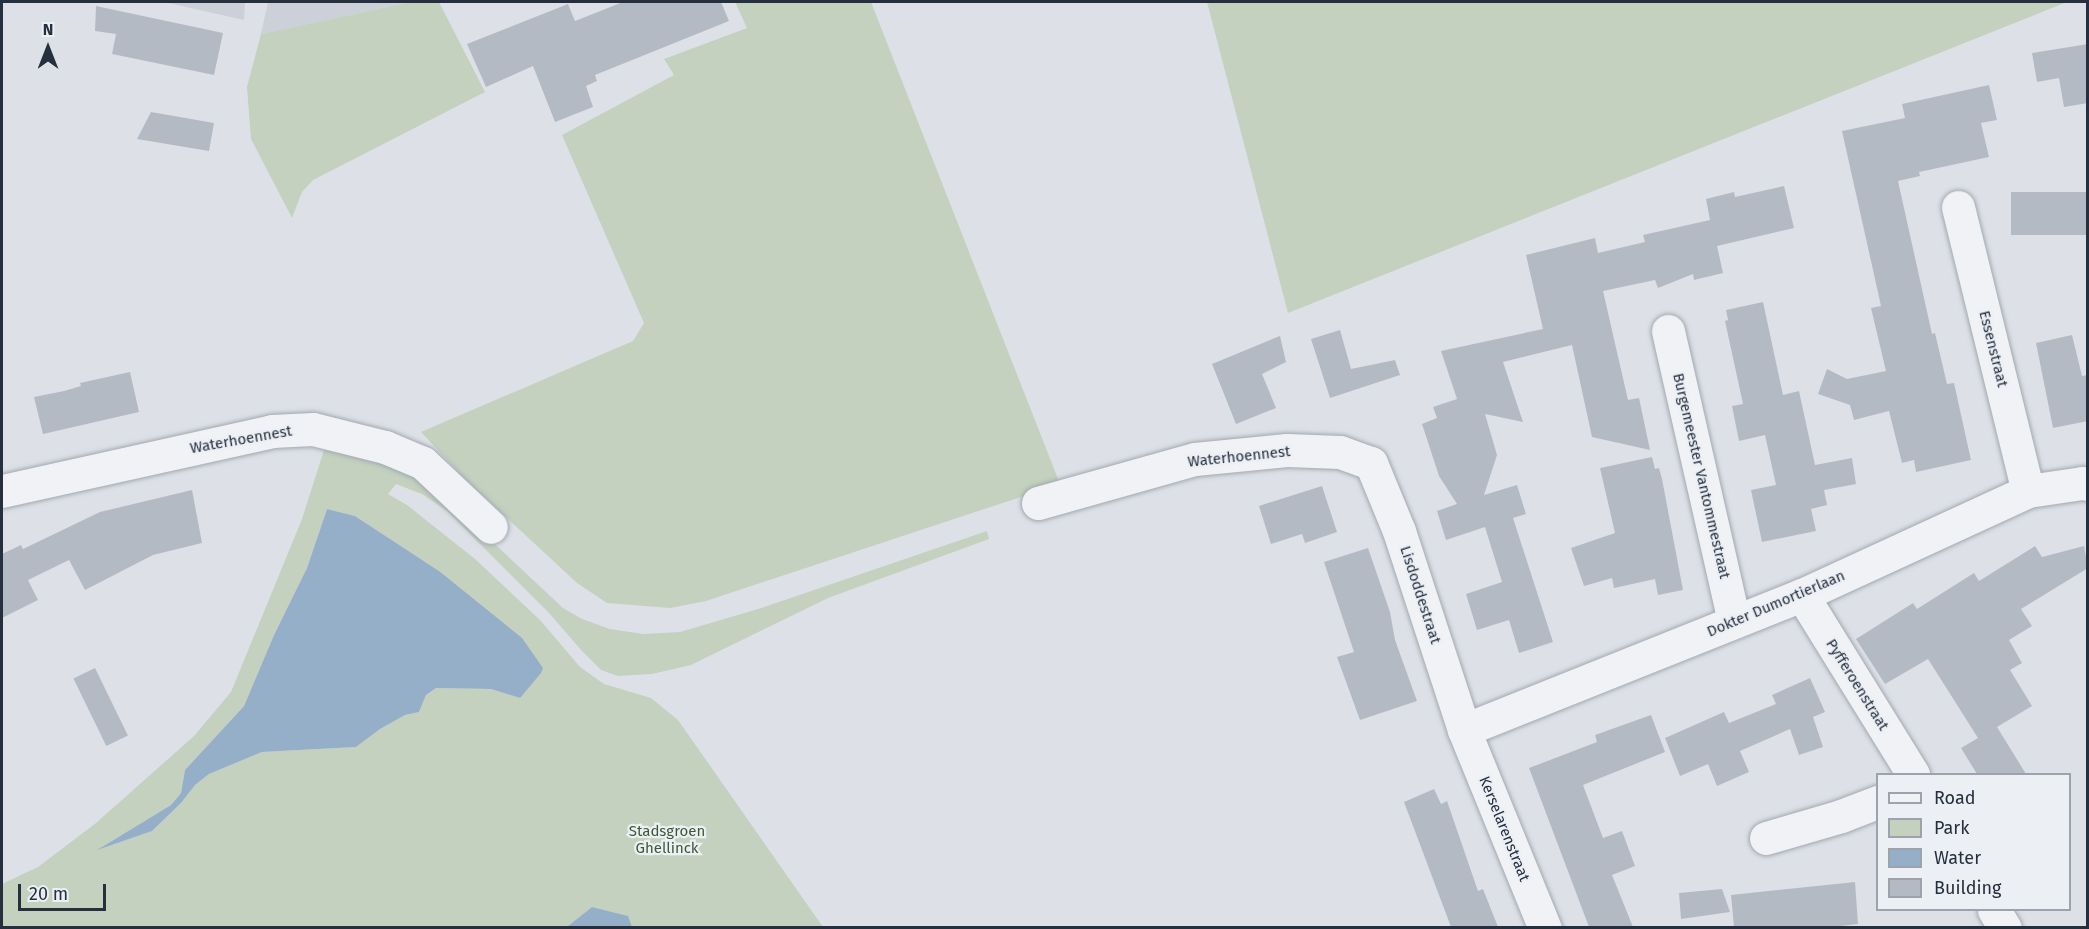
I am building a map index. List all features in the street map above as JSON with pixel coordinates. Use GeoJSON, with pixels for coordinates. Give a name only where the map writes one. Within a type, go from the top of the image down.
{"type":"FeatureCollection","features":[{"type":"Feature","properties":{"kind":"street","name":"Essenstraat"},"geometry":{"type":"LineString","coordinates":[[1958,207],[2028,491]]}},
{"type":"Feature","properties":{"kind":"street","name":"Burgemeester Vantommestraat"},"geometry":{"type":"LineString","coordinates":[[1668,331],[1734,622]]}},
{"type":"Feature","properties":{"kind":"street","name":"Waterhoennest"},"geometry":{"type":"LineString","coordinates":[[2,491],[272,431],[313,429],[385,447],[423,463],[490,527]]}},
{"type":"Feature","properties":{"kind":"street","name":"Waterhoennest"},"geometry":{"type":"LineString","coordinates":[[1038,503],[1195,459],[1287,450],[1340,452],[1371,463]]}},
{"type":"Feature","properties":{"kind":"street","name":"Lisdoddestraat"},"geometry":{"type":"LineString","coordinates":[[1371,463],[1399,531],[1464,730]]}},
{"type":"Feature","properties":{"kind":"street","name":"Dokter Dumortierlaan"},"geometry":{"type":"LineString","coordinates":[[1464,730],[1802,595],[2028,491],[2088,484]]}},
{"type":"Feature","properties":{"kind":"street","name":"Pyfferoenstraat"},"geometry":{"type":"LineString","coordinates":[[1802,595],[1912,773]]}},
{"type":"Feature","properties":{"kind":"street","name":"Kerselarenstraat"},"geometry":{"type":"LineString","coordinates":[[1464,730],[1545,927]]}},
{"type":"Feature","properties":{"kind":"street"},"geometry":{"type":"LineString","coordinates":[[1766,838],[1841,816],[1876,802]]}},
{"type":"Feature","properties":{"kind":"street"},"geometry":{"type":"LineString","coordinates":[[1995,911],[2005,927]]}},
{"type":"Feature","properties":{"kind":"shaded area"},"geometry":{"type":"Polygon","coordinates":[[[164,2],[245,2],[244,20],[164,2]]]}},
{"type":"Feature","properties":{"kind":"shaded area"},"geometry":{"type":"Polygon","coordinates":[[[268,2],[411,2],[261,34],[268,2]]]}},
{"type":"Feature","properties":{"kind":"green space"},"geometry":{"type":"Polygon","coordinates":[[[411,2],[439,2],[485,92],[313,180],[302,192],[292,218],[251,139],[247,87],[261,34],[411,2]]]}},
{"type":"Feature","properties":{"kind":"green space"},"geometry":{"type":"Polygon","coordinates":[[[735,2],[871,2],[1060,484],[706,601],[670,608],[607,603],[577,583],[464,478],[421,432],[633,341],[644,323],[562,135],[674,75],[664,59],[747,28],[735,2]]]}},
{"type":"Feature","properties":{"kind":"green space"},"geometry":{"type":"Polygon","coordinates":[[[1207,2],[2067,2],[1288,313],[1207,2]]]}},
{"type":"Feature","properties":{"kind":"green space","name":"Stadsgroen Ghellinck"},"geometry":{"type":"Polygon","coordinates":[[[324,450],[373,460],[411,474],[453,505],[563,608],[582,619],[610,629],[643,634],[680,632],[758,609],[987,531],[989,539],[828,598],[691,665],[652,674],[618,676],[601,670],[549,613],[447,511],[422,494],[396,484],[388,494],[407,505],[475,559],[540,620],[580,667],[604,684],[651,698],[678,720],[823,927],[632,927],[627,916],[592,907],[567,928],[2,928],[2,884],[38,867],[96,823],[194,736],[231,692],[302,519],[324,450]],[[327,509],[307,568],[274,635],[244,706],[185,770],[181,793],[171,805],[100,848],[152,831],[181,803],[195,785],[209,774],[262,752],[356,747],[380,729],[405,715],[419,712],[426,695],[436,688],[491,689],[520,698],[439,571],[355,516],[327,509]]]}},
{"type":"Feature","properties":{"kind":"water"},"geometry":{"type":"Polygon","coordinates":[[[327,509],[355,516],[439,571],[522,638],[543,668],[541,673],[520,698],[491,689],[436,688],[426,695],[419,712],[405,715],[380,729],[356,747],[262,752],[209,774],[195,785],[181,803],[152,831],[97,850],[171,805],[181,793],[185,770],[244,706],[274,635],[307,568],[327,509]]]}},
{"type":"Feature","properties":{"kind":"water"},"geometry":{"type":"Polygon","coordinates":[[[592,907],[628,916],[632,927],[567,927],[592,907]]]}},
{"type":"Feature","properties":{"kind":"building"},"geometry":{"type":"Polygon","coordinates":[[[623,2],[721,2],[729,21],[595,75],[597,81],[586,86],[593,107],[555,122],[533,66],[486,87],[467,44],[568,4],[575,21],[623,2]]]}},
{"type":"Feature","properties":{"kind":"building"},"geometry":{"type":"Polygon","coordinates":[[[96,6],[223,33],[214,75],[112,54],[116,34],[95,31],[96,6]]]}},
{"type":"Feature","properties":{"kind":"building"},"geometry":{"type":"Polygon","coordinates":[[[2088,44],[2088,103],[2064,107],[2059,78],[2037,82],[2032,53],[2088,44]]]}},
{"type":"Feature","properties":{"kind":"building"},"geometry":{"type":"Polygon","coordinates":[[[1989,85],[1997,120],[1981,123],[1989,157],[1919,172],[1920,176],[1898,181],[1932,334],[1935,333],[1947,384],[1954,383],[1971,460],[1916,472],[1914,460],[1902,463],[1889,411],[1854,420],[1850,405],[1818,394],[1827,369],[1847,379],[1886,371],[1871,308],[1881,306],[1842,131],[1905,118],[1902,104],[1989,85]]]}},
{"type":"Feature","properties":{"kind":"building"},"geometry":{"type":"Polygon","coordinates":[[[151,112],[214,123],[209,151],[137,139],[151,112]]]}},
{"type":"Feature","properties":{"kind":"building"},"geometry":{"type":"Polygon","coordinates":[[[1784,186],[1794,228],[1717,246],[1723,273],[1694,280],[1693,274],[1658,288],[1655,280],[1603,291],[1628,400],[1639,398],[1650,450],[1592,437],[1572,345],[1503,362],[1523,422],[1485,414],[1497,455],[1484,495],[1517,485],[1526,514],[1513,518],[1553,642],[1519,653],[1509,620],[1477,630],[1466,594],[1502,582],[1485,527],[1446,540],[1437,511],[1457,504],[1439,476],[1422,424],[1437,418],[1433,407],[1457,399],[1441,351],[1543,329],[1526,255],[1595,238],[1598,253],[1645,242],[1643,235],[1710,220],[1706,199],[1734,192],[1735,197],[1784,186]]]}},
{"type":"Feature","properties":{"kind":"building"},"geometry":{"type":"Polygon","coordinates":[[[2011,192],[2088,192],[2088,235],[2011,235],[2011,192]]]}},
{"type":"Feature","properties":{"kind":"building"},"geometry":{"type":"Polygon","coordinates":[[[1763,302],[1783,395],[1799,391],[1815,465],[1852,458],[1856,484],[1824,490],[1827,505],[1811,509],[1816,531],[1762,542],[1751,490],[1776,485],[1765,435],[1739,441],[1732,406],[1743,404],[1725,321],[1728,320],[1726,310],[1763,302]]]}},
{"type":"Feature","properties":{"kind":"building"},"geometry":{"type":"Polygon","coordinates":[[[1340,330],[1351,369],[1395,360],[1400,375],[1330,398],[1311,339],[1340,330]]]}},
{"type":"Feature","properties":{"kind":"building"},"geometry":{"type":"Polygon","coordinates":[[[2072,335],[2082,376],[2088,375],[2088,421],[2053,428],[2036,343],[2072,335]]]}},
{"type":"Feature","properties":{"kind":"building"},"geometry":{"type":"Polygon","coordinates":[[[1280,336],[1286,362],[1262,374],[1276,408],[1236,424],[1212,364],[1280,336]]]}},
{"type":"Feature","properties":{"kind":"building"},"geometry":{"type":"Polygon","coordinates":[[[130,372],[139,412],[43,434],[34,397],[81,386],[80,383],[130,372]]]}},
{"type":"Feature","properties":{"kind":"building"},"geometry":{"type":"Polygon","coordinates":[[[1652,457],[1655,469],[1659,468],[1662,479],[1683,590],[1658,595],[1655,579],[1614,588],[1612,578],[1584,586],[1571,548],[1615,533],[1600,468],[1652,457]]]}},
{"type":"Feature","properties":{"kind":"building"},"geometry":{"type":"Polygon","coordinates":[[[1322,486],[1337,532],[1305,543],[1302,534],[1271,544],[1259,506],[1322,486]]]}},
{"type":"Feature","properties":{"kind":"building"},"geometry":{"type":"Polygon","coordinates":[[[192,490],[202,543],[153,555],[85,590],[69,560],[28,580],[38,600],[2,618],[2,554],[21,545],[23,549],[100,512],[192,490]]]}},
{"type":"Feature","properties":{"kind":"building"},"geometry":{"type":"Polygon","coordinates":[[[2035,546],[2042,557],[2084,546],[2088,568],[2021,609],[2032,626],[2009,640],[2022,663],[2010,670],[2032,706],[1997,727],[2025,773],[1976,773],[1961,748],[1978,738],[1928,659],[1885,684],[1856,639],[1913,603],[1917,609],[1974,573],[1979,581],[2035,546]]]}},
{"type":"Feature","properties":{"kind":"building"},"geometry":{"type":"Polygon","coordinates":[[[1368,548],[1390,612],[1395,640],[1417,701],[1360,720],[1337,657],[1354,652],[1324,562],[1368,548]]]}},
{"type":"Feature","properties":{"kind":"building"},"geometry":{"type":"Polygon","coordinates":[[[95,668],[128,735],[106,746],[73,679],[95,668]]]}},
{"type":"Feature","properties":{"kind":"building"},"geometry":{"type":"Polygon","coordinates":[[[1810,678],[1825,712],[1813,717],[1823,747],[1799,755],[1790,729],[1740,751],[1749,772],[1717,786],[1708,764],[1680,776],[1665,738],[1724,712],[1729,723],[1776,704],[1772,695],[1810,678]]]}},
{"type":"Feature","properties":{"kind":"building"},"geometry":{"type":"Polygon","coordinates":[[[1651,715],[1665,752],[1583,785],[1603,838],[1622,831],[1635,866],[1612,875],[1633,927],[1589,927],[1529,768],[1597,742],[1595,735],[1651,715]]]}},
{"type":"Feature","properties":{"kind":"building"},"geometry":{"type":"Polygon","coordinates":[[[1434,789],[1441,804],[1447,801],[1478,891],[1483,889],[1498,927],[1451,927],[1404,802],[1434,789]]]}},
{"type":"Feature","properties":{"kind":"building"},"geometry":{"type":"Polygon","coordinates":[[[1855,882],[1858,924],[1831,927],[1734,927],[1731,895],[1855,882]]]}},
{"type":"Feature","properties":{"kind":"building"},"geometry":{"type":"Polygon","coordinates":[[[1722,889],[1730,912],[1681,919],[1679,893],[1722,889]]]}}]}
